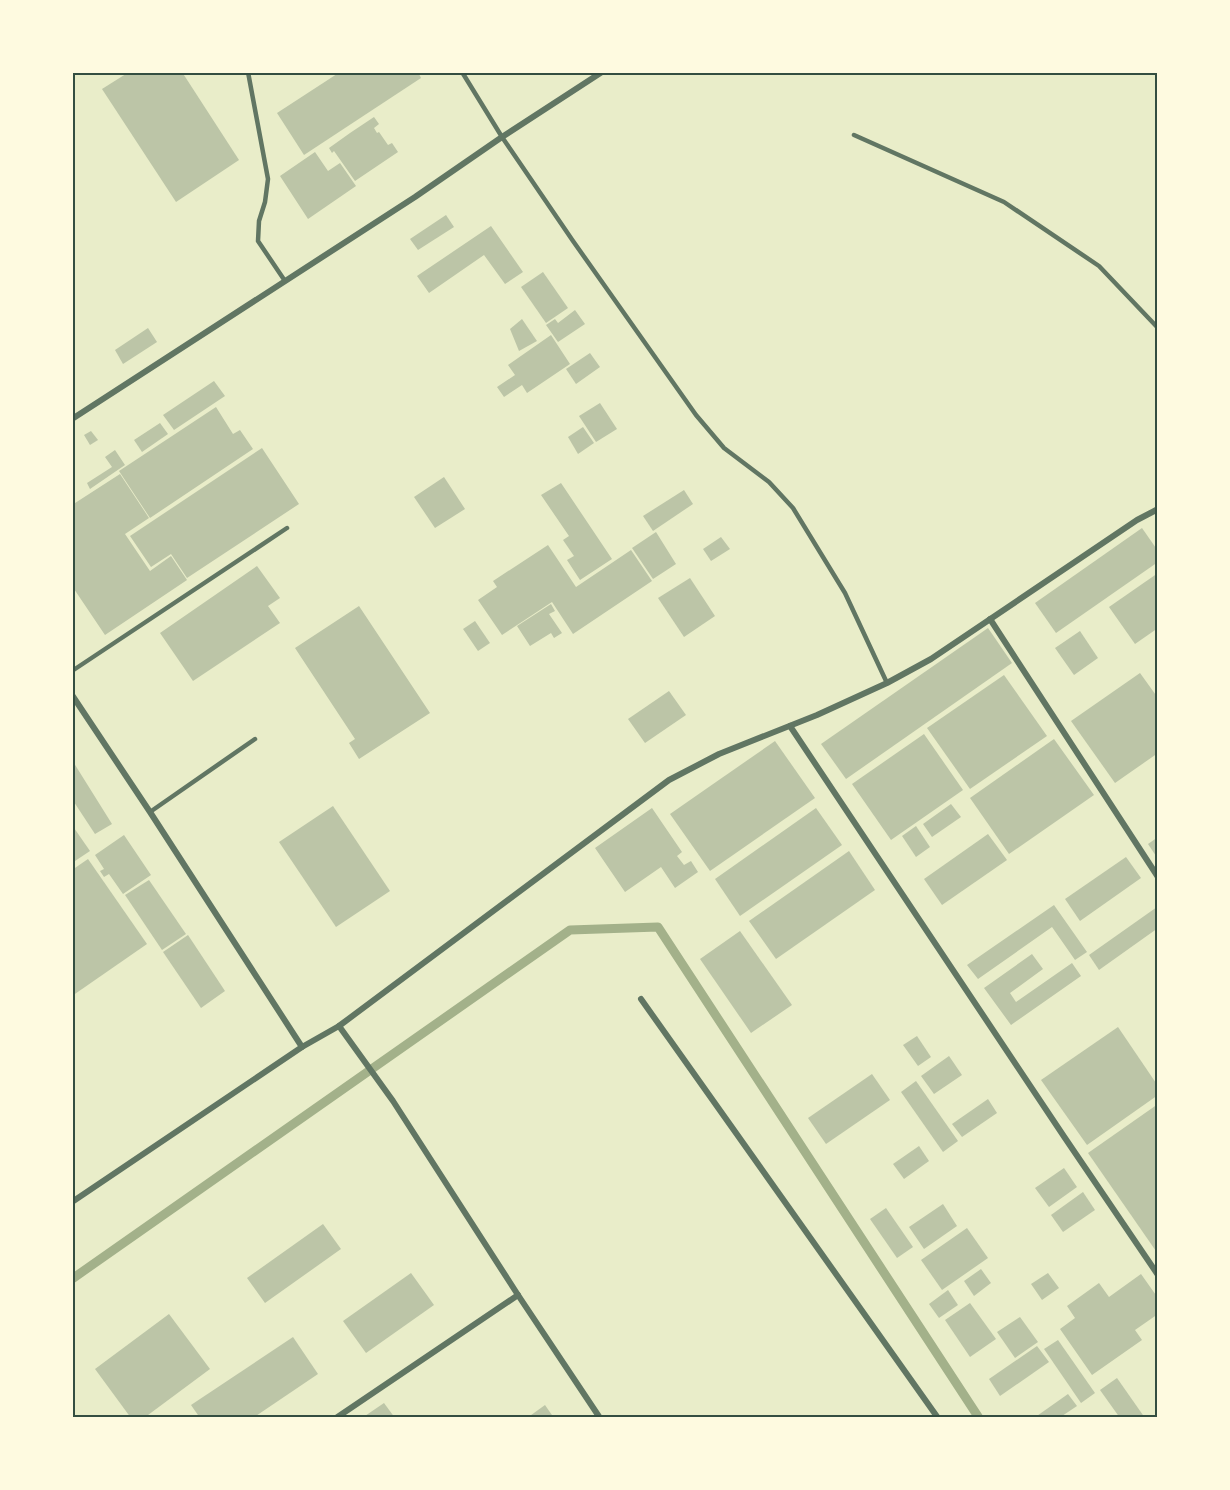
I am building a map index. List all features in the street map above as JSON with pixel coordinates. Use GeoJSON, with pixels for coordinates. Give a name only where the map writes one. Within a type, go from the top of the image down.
{"type":"FeatureCollection","features":[{"type":"Feature","properties":{"kind":"street"},"geometry":{"type":"LineString","coordinates":[[72,419],[415,197],[602,72]]}},
{"type":"Feature","properties":{"kind":"street"},"geometry":{"type":"LineString","coordinates":[[72,1202],[302,1047],[339,1026],[669,780],[719,754],[817,716],[931,659],[1137,520],[1158,509]]}},
{"type":"Feature","properties":{"kind":"street"},"geometry":{"type":"LineString","coordinates":[[990,619],[1158,877]]}},
{"type":"Feature","properties":{"kind":"street"},"geometry":{"type":"LineString","coordinates":[[72,695],[302,1047]]}},
{"type":"Feature","properties":{"kind":"street"},"geometry":{"type":"LineString","coordinates":[[790,726],[1158,1275]]}},
{"type":"Feature","properties":{"kind":"street"},"geometry":{"type":"LineString","coordinates":[[641,999],[938,1418]]}},
{"type":"Feature","properties":{"kind":"street"},"geometry":{"type":"LineString","coordinates":[[339,1026],[393,1101],[600,1418]]}},
{"type":"Feature","properties":{"kind":"street"},"geometry":{"type":"LineString","coordinates":[[336,1418],[518,1295]]}},
{"type":"Feature","properties":{"kind":"lane"},"geometry":{"type":"LineString","coordinates":[[248,72],[268,179],[265,202],[258,221],[258,241],[285,281]]}},
{"type":"Feature","properties":{"kind":"lane"},"geometry":{"type":"LineString","coordinates":[[462,72],[502,137],[696,415],[724,448],[769,482],[793,508],[844,593],[887,683]]}},
{"type":"Feature","properties":{"kind":"lane"},"geometry":{"type":"LineString","coordinates":[[854,135],[1004,202],[1099,266],[1158,328]]}},
{"type":"Feature","properties":{"kind":"lane"},"geometry":{"type":"LineString","coordinates":[[72,671],[287,528]]}},
{"type":"Feature","properties":{"kind":"lane"},"geometry":{"type":"LineString","coordinates":[[150,812],[255,739]]}},
{"type":"Feature","properties":{"kind":"building"},"geometry":{"type":"Polygon","coordinates":[[[129,72],[182,72],[239,160],[176,202],[102,89],[129,72]]]}},
{"type":"Feature","properties":{"kind":"building"},"geometry":{"type":"Polygon","coordinates":[[[340,72],[418,72],[421,78],[304,155],[277,113],[340,72]]]}},
{"type":"Feature","properties":{"kind":"building"},"geometry":{"type":"Polygon","coordinates":[[[374,117],[379,124],[374,128],[377,133],[379,132],[388,145],[392,143],[398,152],[355,181],[334,151],[332,153],[329,148],[374,117]]]}},
{"type":"Feature","properties":{"kind":"building"},"geometry":{"type":"Polygon","coordinates":[[[315,152],[328,171],[340,163],[356,186],[308,219],[280,176],[315,152]]]}},
{"type":"Feature","properties":{"kind":"building"},"geometry":{"type":"Polygon","coordinates":[[[446,215],[454,227],[418,250],[410,239],[446,215]]]}},
{"type":"Feature","properties":{"kind":"building"},"geometry":{"type":"Polygon","coordinates":[[[491,226],[523,272],[505,284],[484,255],[429,293],[417,276],[491,226]]]}},
{"type":"Feature","properties":{"kind":"building"},"geometry":{"type":"Polygon","coordinates":[[[543,272],[568,308],[546,323],[521,287],[543,272]]]}},
{"type":"Feature","properties":{"kind":"building"},"geometry":{"type":"Polygon","coordinates":[[[575,310],[585,324],[558,342],[546,325],[555,319],[558,323],[575,310]]]}},
{"type":"Feature","properties":{"kind":"building"},"geometry":{"type":"Polygon","coordinates":[[[522,319],[537,341],[519,351],[510,329],[522,319]]]}},
{"type":"Feature","properties":{"kind":"building"},"geometry":{"type":"Polygon","coordinates":[[[148,328],[157,342],[123,364],[115,350],[148,328]]]}},
{"type":"Feature","properties":{"kind":"building"},"geometry":{"type":"Polygon","coordinates":[[[551,335],[570,364],[527,393],[522,385],[504,397],[497,387],[515,375],[508,365],[551,335]]]}},
{"type":"Feature","properties":{"kind":"building"},"geometry":{"type":"Polygon","coordinates":[[[590,353],[600,367],[576,384],[566,369],[590,353]]]}},
{"type":"Feature","properties":{"kind":"building"},"geometry":{"type":"Polygon","coordinates":[[[214,381],[225,396],[174,430],[163,415],[214,381]]]}},
{"type":"Feature","properties":{"kind":"building"},"geometry":{"type":"Polygon","coordinates":[[[600,403],[617,429],[596,442],[579,416],[600,403]]]}},
{"type":"Feature","properties":{"kind":"building"},"geometry":{"type":"Polygon","coordinates":[[[216,407],[233,434],[240,430],[253,449],[150,518],[119,471],[216,407]]]}},
{"type":"Feature","properties":{"kind":"building"},"geometry":{"type":"Polygon","coordinates":[[[160,423],[168,434],[142,452],[134,440],[160,423]]]}},
{"type":"Feature","properties":{"kind":"building"},"geometry":{"type":"Polygon","coordinates":[[[583,427],[594,443],[578,454],[568,437],[583,427]]]}},
{"type":"Feature","properties":{"kind":"building"},"geometry":{"type":"Polygon","coordinates":[[[91,431],[98,440],[90,445],[84,435],[91,431]]]}},
{"type":"Feature","properties":{"kind":"building"},"geometry":{"type":"Polygon","coordinates":[[[262,448],[299,504],[187,578],[171,554],[151,567],[130,536],[262,448]]]}},
{"type":"Feature","properties":{"kind":"building"},"geometry":{"type":"Polygon","coordinates":[[[115,450],[125,465],[90,489],[87,483],[112,467],[105,457],[115,450]]]}},
{"type":"Feature","properties":{"kind":"building"},"geometry":{"type":"Polygon","coordinates":[[[120,474],[149,518],[125,534],[150,571],[171,556],[187,580],[105,635],[72,586],[72,505],[120,474]]]}},
{"type":"Feature","properties":{"kind":"building"},"geometry":{"type":"Polygon","coordinates":[[[444,477],[465,509],[435,528],[414,497],[444,477]]]}},
{"type":"Feature","properties":{"kind":"building"},"geometry":{"type":"Polygon","coordinates":[[[561,483],[612,559],[580,580],[567,560],[574,556],[563,540],[569,536],[541,495],[561,483]]]}},
{"type":"Feature","properties":{"kind":"building"},"geometry":{"type":"Polygon","coordinates":[[[684,490],[693,504],[653,531],[643,516],[684,490]]]}},
{"type":"Feature","properties":{"kind":"building"},"geometry":{"type":"Polygon","coordinates":[[[1142,528],[1158,551],[1158,562],[1056,633],[1035,603],[1142,528]]]}},
{"type":"Feature","properties":{"kind":"building"},"geometry":{"type":"Polygon","coordinates":[[[656,532],[676,564],[653,579],[632,548],[656,532]]]}},
{"type":"Feature","properties":{"kind":"building"},"geometry":{"type":"Polygon","coordinates":[[[721,537],[730,549],[711,561],[703,549],[721,537]]]}},
{"type":"Feature","properties":{"kind":"building"},"geometry":{"type":"Polygon","coordinates":[[[548,545],[576,587],[631,550],[652,581],[573,634],[552,602],[502,635],[478,600],[497,587],[493,581],[548,545]]]}},
{"type":"Feature","properties":{"kind":"building"},"geometry":{"type":"Polygon","coordinates":[[[257,566],[280,598],[268,606],[280,623],[193,681],[160,633],[257,566]]]}},
{"type":"Feature","properties":{"kind":"building"},"geometry":{"type":"Polygon","coordinates":[[[1158,573],[1158,628],[1135,644],[1109,607],[1158,573]]]}},
{"type":"Feature","properties":{"kind":"building"},"geometry":{"type":"Polygon","coordinates":[[[690,578],[715,616],[684,637],[658,598],[690,578]]]}},
{"type":"Feature","properties":{"kind":"building"},"geometry":{"type":"Polygon","coordinates":[[[551,604],[555,611],[549,614],[562,633],[554,638],[551,633],[530,646],[517,626],[551,604]]]}},
{"type":"Feature","properties":{"kind":"building"},"geometry":{"type":"Polygon","coordinates":[[[359,606],[430,713],[359,759],[349,743],[355,739],[295,648],[359,606]]]}},
{"type":"Feature","properties":{"kind":"building"},"geometry":{"type":"Polygon","coordinates":[[[475,621],[490,643],[478,651],[463,629],[475,621]]]}},
{"type":"Feature","properties":{"kind":"building"},"geometry":{"type":"Polygon","coordinates":[[[988,628],[1012,663],[846,779],[821,744],[988,628]]]}},
{"type":"Feature","properties":{"kind":"building"},"geometry":{"type":"Polygon","coordinates":[[[1080,631],[1098,658],[1074,675],[1055,648],[1080,631]]]}},
{"type":"Feature","properties":{"kind":"building"},"geometry":{"type":"Polygon","coordinates":[[[1140,673],[1158,698],[1158,753],[1115,783],[1071,721],[1140,673]]]}},
{"type":"Feature","properties":{"kind":"building"},"geometry":{"type":"Polygon","coordinates":[[[1004,675],[1047,736],[970,789],[927,728],[1004,675]]]}},
{"type":"Feature","properties":{"kind":"building"},"geometry":{"type":"Polygon","coordinates":[[[669,691],[686,715],[645,743],[628,719],[669,691]]]}},
{"type":"Feature","properties":{"kind":"building"},"geometry":{"type":"Polygon","coordinates":[[[924,734],[963,790],[891,840],[852,784],[924,734]]]}},
{"type":"Feature","properties":{"kind":"building"},"geometry":{"type":"Polygon","coordinates":[[[1054,739],[1094,795],[1009,854],[970,798],[1054,739]]]}},
{"type":"Feature","properties":{"kind":"building"},"geometry":{"type":"Polygon","coordinates":[[[775,741],[815,798],[710,871],[670,814],[775,741]]]}},
{"type":"Feature","properties":{"kind":"building"},"geometry":{"type":"Polygon","coordinates":[[[72,760],[112,824],[95,834],[72,799],[72,760]]]}},
{"type":"Feature","properties":{"kind":"building"},"geometry":{"type":"Polygon","coordinates":[[[951,804],[961,817],[932,837],[923,824],[951,804]]]}},
{"type":"Feature","properties":{"kind":"building"},"geometry":{"type":"Polygon","coordinates":[[[333,806],[390,891],[336,927],[279,842],[333,806]]]}},
{"type":"Feature","properties":{"kind":"building"},"geometry":{"type":"Polygon","coordinates":[[[652,808],[682,852],[677,856],[684,865],[691,861],[698,872],[675,888],[661,867],[625,892],[595,848],[652,808]]]}},
{"type":"Feature","properties":{"kind":"building"},"geometry":{"type":"Polygon","coordinates":[[[816,808],[842,845],[740,916],[715,879],[816,808]]]}},
{"type":"Feature","properties":{"kind":"building"},"geometry":{"type":"Polygon","coordinates":[[[72,825],[90,851],[72,863],[72,825]]]}},
{"type":"Feature","properties":{"kind":"building"},"geometry":{"type":"Polygon","coordinates":[[[916,826],[930,847],[916,857],[902,836],[916,826]]]}},
{"type":"Feature","properties":{"kind":"building"},"geometry":{"type":"Polygon","coordinates":[[[988,834],[1007,860],[942,905],[924,879],[988,834]]]}},
{"type":"Feature","properties":{"kind":"building"},"geometry":{"type":"Polygon","coordinates":[[[124,835],[151,875],[123,894],[109,874],[104,877],[100,871],[104,869],[95,855],[124,835]]]}},
{"type":"Feature","properties":{"kind":"building"},"geometry":{"type":"Polygon","coordinates":[[[1158,837],[1158,859],[1148,844],[1158,837]]]}},
{"type":"Feature","properties":{"kind":"building"},"geometry":{"type":"Polygon","coordinates":[[[849,851],[875,890],[776,959],[749,921],[849,851]]]}},
{"type":"Feature","properties":{"kind":"building"},"geometry":{"type":"Polygon","coordinates":[[[1126,857],[1141,878],[1080,921],[1065,899],[1126,857]]]}},
{"type":"Feature","properties":{"kind":"building"},"geometry":{"type":"Polygon","coordinates":[[[88,859],[147,944],[72,996],[72,870],[88,859]]]}},
{"type":"Feature","properties":{"kind":"building"},"geometry":{"type":"Polygon","coordinates":[[[149,880],[186,934],[162,950],[125,895],[149,880]]]}},
{"type":"Feature","properties":{"kind":"building"},"geometry":{"type":"Polygon","coordinates":[[[1054,905],[1087,952],[1075,960],[1052,927],[978,979],[967,965],[1054,905]]]}},
{"type":"Feature","properties":{"kind":"building"},"geometry":{"type":"Polygon","coordinates":[[[1157,907],[1158,928],[1099,970],[1089,955],[1157,907]]]}},
{"type":"Feature","properties":{"kind":"building"},"geometry":{"type":"Polygon","coordinates":[[[740,931],[792,1005],[751,1033],[700,959],[740,931]]]}},
{"type":"Feature","properties":{"kind":"building"},"geometry":{"type":"Polygon","coordinates":[[[188,935],[225,991],[201,1008],[163,952],[188,935]]]}},
{"type":"Feature","properties":{"kind":"building"},"geometry":{"type":"Polygon","coordinates":[[[1032,954],[1043,969],[1010,993],[1016,1002],[1072,963],[1081,976],[1011,1025],[984,988],[1032,954]]]}},
{"type":"Feature","properties":{"kind":"building"},"geometry":{"type":"Polygon","coordinates":[[[1118,1027],[1158,1086],[1158,1095],[1087,1145],[1041,1080],[1118,1027]]]}},
{"type":"Feature","properties":{"kind":"building"},"geometry":{"type":"Polygon","coordinates":[[[917,1036],[931,1057],[918,1066],[903,1045],[917,1036]]]}},
{"type":"Feature","properties":{"kind":"building"},"geometry":{"type":"Polygon","coordinates":[[[949,1056],[962,1075],[934,1094],[921,1076],[949,1056]]]}},
{"type":"Feature","properties":{"kind":"building"},"geometry":{"type":"Polygon","coordinates":[[[872,1074],[890,1100],[826,1144],[808,1118],[872,1074]]]}},
{"type":"Feature","properties":{"kind":"building"},"geometry":{"type":"Polygon","coordinates":[[[916,1081],[958,1141],[943,1152],[901,1092],[916,1081]]]}},
{"type":"Feature","properties":{"kind":"building"},"geometry":{"type":"Polygon","coordinates":[[[988,1099],[997,1113],[962,1137],[952,1124],[988,1099]]]}},
{"type":"Feature","properties":{"kind":"building"},"geometry":{"type":"Polygon","coordinates":[[[1158,1104],[1158,1254],[1088,1153],[1158,1104]]]}},
{"type":"Feature","properties":{"kind":"building"},"geometry":{"type":"Polygon","coordinates":[[[919,1146],[929,1161],[904,1179],[893,1164],[919,1146]]]}},
{"type":"Feature","properties":{"kind":"building"},"geometry":{"type":"Polygon","coordinates":[[[1064,1168],[1077,1187],[1049,1207],[1035,1188],[1064,1168]]]}},
{"type":"Feature","properties":{"kind":"building"},"geometry":{"type":"Polygon","coordinates":[[[1083,1192],[1095,1210],[1063,1232],[1051,1215],[1083,1192]]]}},
{"type":"Feature","properties":{"kind":"building"},"geometry":{"type":"Polygon","coordinates":[[[943,1204],[957,1226],[924,1249],[909,1227],[943,1204]]]}},
{"type":"Feature","properties":{"kind":"building"},"geometry":{"type":"Polygon","coordinates":[[[886,1208],[913,1247],[897,1258],[870,1219],[886,1208]]]}},
{"type":"Feature","properties":{"kind":"building"},"geometry":{"type":"Polygon","coordinates":[[[323,1224],[341,1249],[265,1303],[247,1278],[323,1224]]]}},
{"type":"Feature","properties":{"kind":"building"},"geometry":{"type":"Polygon","coordinates":[[[967,1228],[988,1258],[942,1290],[921,1260],[967,1228]]]}},
{"type":"Feature","properties":{"kind":"building"},"geometry":{"type":"Polygon","coordinates":[[[981,1269],[991,1283],[974,1296],[964,1281],[981,1269]]]}},
{"type":"Feature","properties":{"kind":"building"},"geometry":{"type":"Polygon","coordinates":[[[411,1273],[434,1305],[366,1353],[343,1321],[411,1273]]]}},
{"type":"Feature","properties":{"kind":"building"},"geometry":{"type":"Polygon","coordinates":[[[1048,1273],[1059,1288],[1042,1300],[1031,1284],[1048,1273]]]}},
{"type":"Feature","properties":{"kind":"building"},"geometry":{"type":"Polygon","coordinates":[[[1141,1274],[1158,1298],[1158,1314],[1135,1330],[1142,1340],[1092,1375],[1060,1329],[1075,1318],[1067,1306],[1099,1283],[1109,1297],[1141,1274]]]}},
{"type":"Feature","properties":{"kind":"building"},"geometry":{"type":"Polygon","coordinates":[[[948,1290],[958,1305],[939,1318],[929,1304],[948,1290]]]}},
{"type":"Feature","properties":{"kind":"building"},"geometry":{"type":"Polygon","coordinates":[[[970,1303],[996,1339],[970,1357],[945,1320],[970,1303]]]}},
{"type":"Feature","properties":{"kind":"building"},"geometry":{"type":"Polygon","coordinates":[[[169,1314],[210,1369],[144,1418],[131,1418],[95,1369],[169,1314]]]}},
{"type":"Feature","properties":{"kind":"building"},"geometry":{"type":"Polygon","coordinates":[[[1020,1317],[1038,1342],[1015,1358],[997,1332],[1020,1317]]]}},
{"type":"Feature","properties":{"kind":"building"},"geometry":{"type":"Polygon","coordinates":[[[293,1337],[318,1374],[253,1418],[200,1418],[191,1405],[293,1337]]]}},
{"type":"Feature","properties":{"kind":"building"},"geometry":{"type":"Polygon","coordinates":[[[1058,1340],[1095,1393],[1081,1403],[1044,1349],[1058,1340]]]}},
{"type":"Feature","properties":{"kind":"building"},"geometry":{"type":"Polygon","coordinates":[[[1037,1346],[1049,1362],[1000,1396],[989,1379],[1037,1346]]]}},
{"type":"Feature","properties":{"kind":"building"},"geometry":{"type":"Polygon","coordinates":[[[1117,1378],[1145,1418],[1120,1418],[1100,1390],[1117,1378]]]}},
{"type":"Feature","properties":{"kind":"building"},"geometry":{"type":"Polygon","coordinates":[[[1068,1394],[1077,1406],[1059,1418],[1034,1418],[1068,1394]]]}},
{"type":"Feature","properties":{"kind":"building"},"geometry":{"type":"Polygon","coordinates":[[[384,1403],[395,1418],[362,1418],[384,1403]]]}},
{"type":"Feature","properties":{"kind":"building"},"geometry":{"type":"Polygon","coordinates":[[[545,1405],[554,1418],[527,1418],[545,1405]]]}},
{"type":"Feature","properties":{"kind":"waterway"},"geometry":{"type":"LineString","coordinates":[[72,1279],[570,930],[658,927],[979,1418]]}}]}
